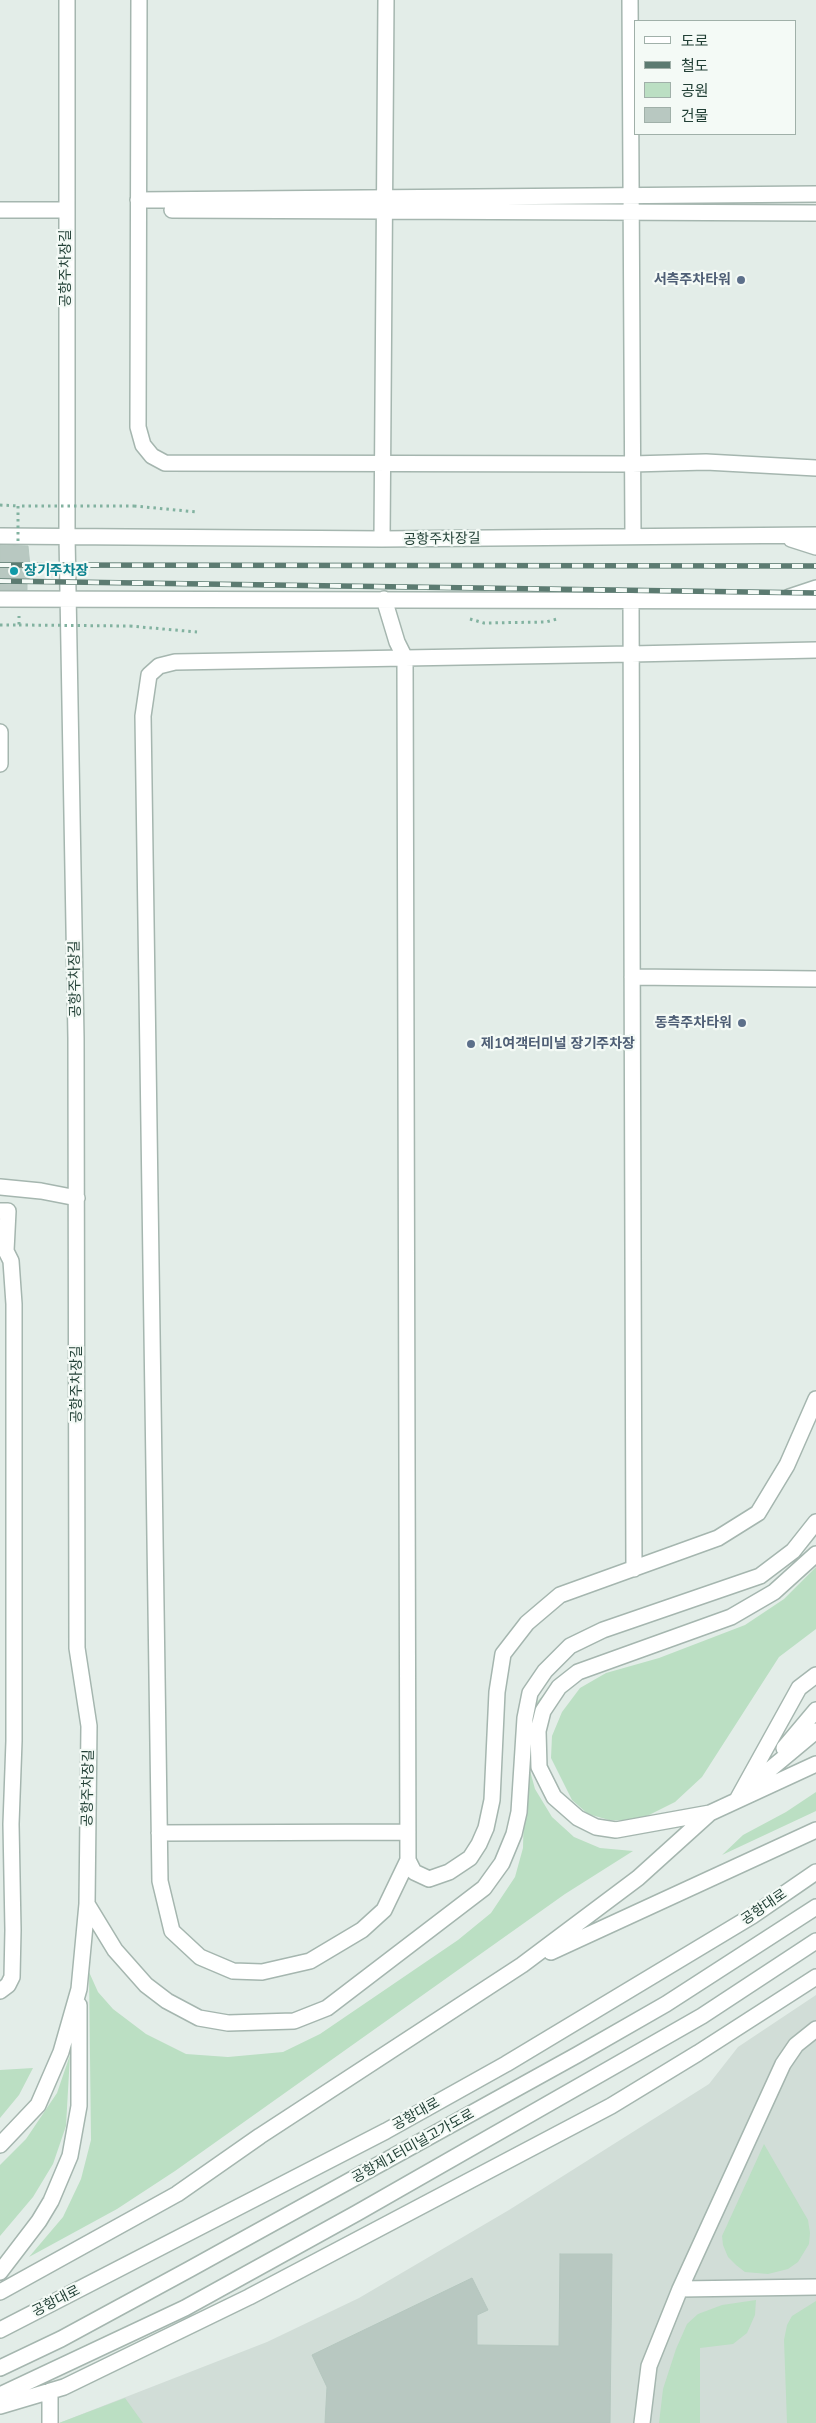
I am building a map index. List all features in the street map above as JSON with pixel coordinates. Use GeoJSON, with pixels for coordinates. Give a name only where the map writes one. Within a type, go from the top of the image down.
{"type":"FeatureCollection","features":[{"type":"Feature","properties":{"kind":"street","name":"공항주차장길"},"geometry":{"type":"LineString","coordinates":[[0,2145],[38,2105],[61,2052],[79,1989],[87,1904],[89,1726],[77,1648],[77,1198],[67,536],[67,0]]}},
{"type":"Feature","properties":{"kind":"street"},"geometry":{"type":"LineString","coordinates":[[139,0],[138,427],[143,446],[152,456],[165,463],[632,464],[706,462],[816,468]]}},
{"type":"Feature","properties":{"kind":"street"},"geometry":{"type":"LineString","coordinates":[[382,540],[386,0]]}},
{"type":"Feature","properties":{"kind":"street"},"geometry":{"type":"LineString","coordinates":[[630,0],[633,536]]}},
{"type":"Feature","properties":{"kind":"street"},"geometry":{"type":"LineString","coordinates":[[138,205],[385,204],[631,196],[816,194]]}},
{"type":"Feature","properties":{"kind":"street"},"geometry":{"type":"LineString","coordinates":[[385,204],[632,212],[816,213]]}},
{"type":"Feature","properties":{"kind":"street"},"geometry":{"type":"LineString","coordinates":[[0,210],[66,210]]}},
{"type":"Feature","properties":{"kind":"street"},"geometry":{"type":"LineString","coordinates":[[782,535],[816,547]]}},
{"type":"Feature","properties":{"kind":"street","name":"공항주차장길"},"geometry":{"type":"LineString","coordinates":[[0,536],[382,540],[816,535]]}},
{"type":"Feature","properties":{"kind":"street"},"geometry":{"type":"LineString","coordinates":[[780,600],[816,588]]}},
{"type":"Feature","properties":{"kind":"street"},"geometry":{"type":"LineString","coordinates":[[0,599],[816,601]]}},
{"type":"Feature","properties":{"kind":"street"},"geometry":{"type":"LineString","coordinates":[[384,599],[397,642],[405,658],[408,1860],[384,1910],[362,1930],[310,1961],[262,1972],[233,1971],[200,1957],[172,1931],[160,1881],[143,716],[149,675],[159,666],[175,662],[405,658],[631,654],[816,650]]}},
{"type":"Feature","properties":{"kind":"street"},"geometry":{"type":"LineString","coordinates":[[631,600],[634,1568]]}},
{"type":"Feature","properties":{"kind":"street"},"geometry":{"type":"LineString","coordinates":[[0,732],[0,764]]}},
{"type":"Feature","properties":{"kind":"street"},"geometry":{"type":"LineString","coordinates":[[632,977],[816,978]]}},
{"type":"Feature","properties":{"kind":"street"},"geometry":{"type":"LineString","coordinates":[[0,1187],[41,1191],[77,1198]]}},
{"type":"Feature","properties":{"kind":"street"},"geometry":{"type":"LineString","coordinates":[[0,1211],[8,1211],[6,1251],[11,1261],[14,1304],[14,1741],[11,1824],[14,1930],[12,1977],[8,1985],[0,1991]]}},
{"type":"Feature","properties":{"kind":"street"},"geometry":{"type":"LineString","coordinates":[[408,1860],[414,1872],[429,1879],[449,1872],[470,1858],[486,1828],[492,1800],[497,1692],[503,1654],[527,1623],[560,1595],[718,1538],[758,1513],[787,1465],[816,1399]]}},
{"type":"Feature","properties":{"kind":"street"},"geometry":{"type":"LineString","coordinates":[[87,1904],[115,1950],[146,1985],[167,2001],[199,2018],[228,2023],[294,2021],[327,2008],[484,1888],[502,1863],[514,1834],[519,1812],[525,1718],[530,1693],[545,1671],[570,1646],[603,1630],[760,1576],[793,1551],[816,1522]]}},
{"type":"Feature","properties":{"kind":"street"},"geometry":{"type":"LineString","coordinates":[[816,1554],[774,1592],[731,1618],[578,1672],[559,1688],[543,1711],[538,1731],[539,1767],[554,1796],[578,1818],[596,1827],[616,1830],[710,1813],[816,1764]]}},
{"type":"Feature","properties":{"kind":"street"},"geometry":{"type":"LineString","coordinates":[[737,1800],[799,1688],[816,1675]]}},
{"type":"Feature","properties":{"kind":"street"},"geometry":{"type":"LineString","coordinates":[[761,1776],[816,1710]]}},
{"type":"Feature","properties":{"kind":"street"},"geometry":{"type":"LineString","coordinates":[[737,1800],[761,1776],[816,1730]]}},
{"type":"Feature","properties":{"kind":"street"},"geometry":{"type":"LineString","coordinates":[[0,2292],[177,2194],[260,2136],[522,1965],[638,1878],[710,1813]]}},
{"type":"Feature","properties":{"kind":"street"},"geometry":{"type":"LineString","coordinates":[[522,1965],[816,1830]]}},
{"type":"Feature","properties":{"kind":"street"},"geometry":{"type":"LineString","coordinates":[[159,1833],[408,1832]]}},
{"type":"Feature","properties":{"kind":"street","name":"공항대로"},"geometry":{"type":"LineString","coordinates":[[0,2330],[386,2131],[506,2064],[752,1916],[816,1872]]}},
{"type":"Feature","properties":{"kind":"street","name":"공항제1터미널고가도로"},"geometry":{"type":"LineString","coordinates":[[0,2368],[61,2338],[190,2269],[666,2004],[816,1907]]}},
{"type":"Feature","properties":{"kind":"street"},"geometry":{"type":"LineString","coordinates":[[0,2395],[185,2308],[357,2213],[702,2016],[816,1941]]}},
{"type":"Feature","properties":{"kind":"street"},"geometry":{"type":"LineString","coordinates":[[0,2406],[64,2387],[248,2297],[611,2106],[816,1977]]}},
{"type":"Feature","properties":{"kind":"street"},"geometry":{"type":"LineString","coordinates":[[0,2272],[39,2222],[55,2193],[70,2156],[79,2106],[79,1989]]}},
{"type":"Feature","properties":{"kind":"street"},"geometry":{"type":"LineString","coordinates":[[642,2423],[649,2366],[680,2289],[783,2064],[796,2045],[816,2029]]}},
{"type":"Feature","properties":{"kind":"street"},"geometry":{"type":"LineString","coordinates":[[680,2289],[816,2287]]}},
{"type":"Feature","properties":{"kind":"street"},"geometry":{"type":"LineString","coordinates":[[50,2391],[50,2423]]}},
{"type":"Feature","properties":{"kind":"path"},"geometry":{"type":"LineString","coordinates":[[0,505],[134,506],[197,512]]}},
{"type":"Feature","properties":{"kind":"path"},"geometry":{"type":"LineString","coordinates":[[18,506],[18,541]]}},
{"type":"Feature","properties":{"kind":"path"},"geometry":{"type":"LineString","coordinates":[[0,624],[130,626],[197,632]]}},
{"type":"Feature","properties":{"kind":"shaded area"},"geometry":{"type":"Polygon","coordinates":[[[816,1995],[816,2423],[59,2423],[267,2342],[359,2298],[509,2210],[709,2084],[738,2047],[816,1995]]]}},
{"type":"Feature","properties":{"kind":"green space"},"geometry":{"type":"Polygon","coordinates":[[[816,1567],[816,1629],[779,1657],[702,1777],[675,1802],[637,1821],[609,1820],[588,1814],[572,1800],[551,1758],[552,1736],[562,1712],[580,1688],[606,1673],[659,1658],[745,1625],[784,1599],[816,1567]]]}},
{"type":"Feature","properties":{"kind":"green space"},"geometry":{"type":"Polygon","coordinates":[[[552,1685],[529,1731],[529,1767],[535,1789],[552,1817],[574,1837],[600,1848],[633,1851],[565,1894],[175,2171],[117,2209],[29,2257],[63,2217],[81,2179],[91,2140],[89,1972],[98,1992],[113,2009],[146,2034],[186,2054],[228,2057],[283,2052],[320,2034],[458,1940],[491,1913],[515,1877],[523,1848],[526,1721],[537,1702],[552,1685]]]}},
{"type":"Feature","properties":{"kind":"green space"},"geometry":{"type":"Polygon","coordinates":[[[816,1792],[816,1811],[722,1855],[743,1835],[786,1812],[816,1792]]]}},
{"type":"Feature","properties":{"kind":"green space"},"geometry":{"type":"Polygon","coordinates":[[[70,2055],[66,2126],[53,2164],[33,2197],[0,2236],[0,2165],[26,2139],[57,2093],[70,2055]]]}},
{"type":"Feature","properties":{"kind":"green space"},"geometry":{"type":"Polygon","coordinates":[[[33,2068],[19,2095],[0,2118],[0,2070],[33,2068]]]}},
{"type":"Feature","properties":{"kind":"green space"},"geometry":{"type":"Polygon","coordinates":[[[764,2144],[808,2220],[810,2233],[809,2244],[798,2262],[788,2269],[768,2274],[745,2272],[736,2265],[728,2257],[723,2245],[722,2236],[764,2144]]]}},
{"type":"Feature","properties":{"kind":"green space"},"geometry":{"type":"Polygon","coordinates":[[[756,2300],[755,2315],[747,2333],[733,2344],[700,2348],[700,2423],[659,2423],[663,2389],[676,2349],[687,2324],[698,2314],[722,2305],[756,2300]]]}},
{"type":"Feature","properties":{"kind":"green space"},"geometry":{"type":"Polygon","coordinates":[[[816,2301],[816,2423],[787,2423],[784,2340],[787,2325],[792,2316],[816,2301]]]}},
{"type":"Feature","properties":{"kind":"green space"},"geometry":{"type":"Polygon","coordinates":[[[125,2398],[143,2423],[59,2423],[125,2398]]]}},
{"type":"Feature","properties":{"kind":"building","name":"장기주차장"},"geometry":{"type":"Polygon","coordinates":[[[0,545],[28,546],[31,577],[27,583],[27,590],[0,590],[0,545]]]}},
{"type":"Feature","properties":{"kind":"building"},"geometry":{"type":"Polygon","coordinates":[[[560,2254],[612,2254],[610,2423],[325,2423],[327,2387],[312,2355],[472,2278],[488,2310],[477,2315],[477,2345],[559,2346],[560,2254]]]}},
{"type":"Feature","properties":{"kind":"railway"},"geometry":{"type":"LineString","coordinates":[[0,565],[816,566]]}},
{"type":"Feature","properties":{"kind":"railway"},"geometry":{"type":"LineString","coordinates":[[0,581],[816,593]]}},
{"type":"Feature","properties":{"kind":"place","name":"서측주차타워"},"geometry":{"type":"Point","coordinates":[741,280]}},
{"type":"Feature","properties":{"kind":"place","name":"장기주차장"},"geometry":{"type":"Point","coordinates":[14,571]}},
{"type":"Feature","properties":{"kind":"place","name":"동측주차타워"},"geometry":{"type":"Point","coordinates":[742,1023]}},
{"type":"Feature","properties":{"kind":"place","name":"제1여객터미널 장기주차장"},"geometry":{"type":"Point","coordinates":[471,1044]}}]}
